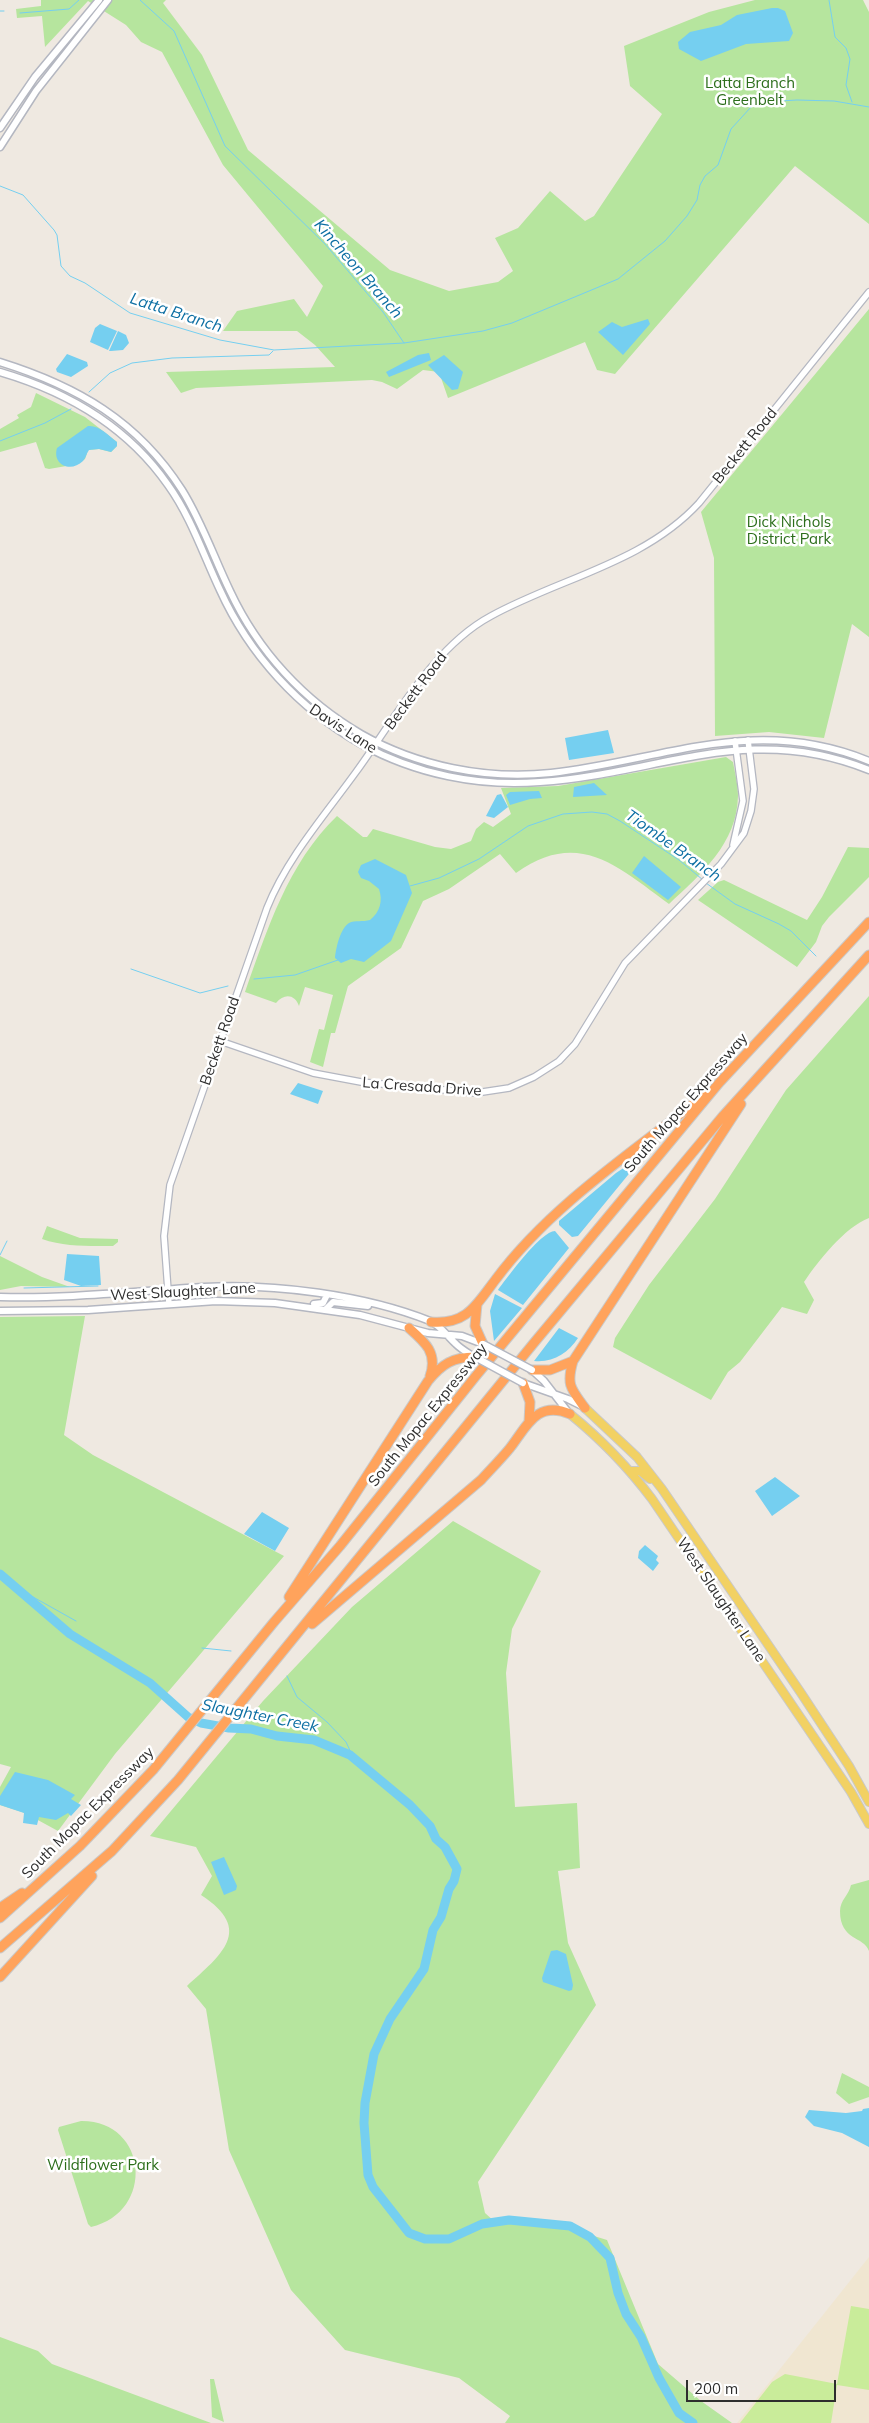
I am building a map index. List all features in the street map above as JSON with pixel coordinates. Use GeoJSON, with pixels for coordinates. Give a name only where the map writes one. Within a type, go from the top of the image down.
{"type":"FeatureCollection","features":[{"type":"Feature","properties":{"kind":"highway","name":"South Mopac Expressway"},"geometry":{"type":"LineString","coordinates":[[0,1918],[45,1878],[119,1806],[183,1734],[274,1622],[340,1546],[475,1377],[719,1083],[869,922]]}},
{"type":"Feature","properties":{"kind":"highway"},"geometry":{"type":"LineString","coordinates":[[0,1977],[206,1746],[533,1344],[723,1116],[756,1082],[869,955]]}},
{"type":"Feature","properties":{"kind":"highway"},"geometry":{"type":"LineString","coordinates":[[585,1408],[569,1385],[568,1377],[573,1361],[710,1149],[756,1082]]}},
{"type":"Feature","properties":{"kind":"highway"},"geometry":{"type":"LineString","coordinates":[[431,1322],[455,1321],[468,1314],[501,1272],[551,1218],[719,1083]]}},
{"type":"Feature","properties":{"kind":"highway"},"geometry":{"type":"LineString","coordinates":[[477,1304],[475,1326],[483,1344]]}},
{"type":"Feature","properties":{"kind":"highway"},"geometry":{"type":"LineString","coordinates":[[409,1328],[424,1340],[430,1349],[433,1365],[428,1381]]}},
{"type":"Feature","properties":{"kind":"highway"},"geometry":{"type":"LineString","coordinates":[[274,1622],[428,1381],[450,1361],[463,1357],[475,1358]]}},
{"type":"Feature","properties":{"kind":"highway"},"geometry":{"type":"LineString","coordinates":[[532,1370],[550,1370],[573,1361]]}},
{"type":"Feature","properties":{"kind":"highway"},"geometry":{"type":"LineString","coordinates":[[523,1383],[530,1402],[529,1422]]}},
{"type":"Feature","properties":{"kind":"highway"},"geometry":{"type":"LineString","coordinates":[[290,1645],[339,1600],[481,1480],[503,1456],[529,1422],[547,1410],[557,1410],[570,1414]]}},
{"type":"Feature","properties":{"kind":"highway"},"geometry":{"type":"LineString","coordinates":[[0,1948],[112,1851]]}},
{"type":"Feature","properties":{"kind":"highway"},"geometry":{"type":"LineString","coordinates":[[0,1908],[45,1878]]}},
{"type":"Feature","properties":{"kind":"main road"},"geometry":{"type":"LineString","coordinates":[[0,128],[35,77],[99,0]]}},
{"type":"Feature","properties":{"kind":"main road"},"geometry":{"type":"LineString","coordinates":[[0,147],[30,98],[108,0]]}},
{"type":"Feature","properties":{"kind":"main road","name":"Davis Lane"},"geometry":{"type":"LineString","coordinates":[[0,362],[38,374],[74,390],[120,420],[147,446],[172,476],[191,505],[236,604],[266,650],[310,697],[344,723],[378,742],[413,757],[447,766],[478,772],[519,774],[564,771],[735,740],[801,742],[837,750],[869,761]]}},
{"type":"Feature","properties":{"kind":"main road","name":"Davis Lane"},"geometry":{"type":"LineString","coordinates":[[0,372],[35,382],[74,400],[104,419],[139,450],[169,486],[181,506],[232,615],[267,666],[308,707],[348,736],[373,750],[433,772],[476,780],[514,783],[557,780],[749,748],[798,750],[834,758],[850,759],[869,768]]}},
{"type":"Feature","properties":{"kind":"main road","name":"West Slaughter Lane"},"geometry":{"type":"LineString","coordinates":[[0,1296],[64,1297],[205,1287],[262,1288],[327,1295],[371,1304],[431,1322],[475,1358],[523,1383],[568,1399],[585,1408],[644,1464],[801,1693],[849,1766],[869,1802]]}},
{"type":"Feature","properties":{"kind":"main road"},"geometry":{"type":"LineString","coordinates":[[275,1303],[288,1301],[319,1304],[324,1302],[327,1295]]}},
{"type":"Feature","properties":{"kind":"main road","name":"West Slaughter Lane"},"geometry":{"type":"LineString","coordinates":[[0,1311],[88,1310],[216,1301],[275,1303],[326,1309],[384,1320],[409,1328],[467,1338],[483,1344],[532,1370],[544,1381],[552,1394],[570,1414],[632,1472],[851,1792],[869,1824]]}},
{"type":"Feature","properties":{"kind":"main road"},"geometry":{"type":"LineString","coordinates":[[326,1309],[333,1302],[363,1306],[371,1304]]}},
{"type":"Feature","properties":{"kind":"main road"},"geometry":{"type":"LineString","coordinates":[[588,1429],[602,1437],[628,1462],[644,1464]]}},
{"type":"Feature","properties":{"kind":"main road"},"geometry":{"type":"LineString","coordinates":[[632,1472],[644,1472],[668,1505],[677,1510]]}},
{"type":"Feature","properties":{"kind":"main road"},"geometry":{"type":"LineString","coordinates":[[789,1701],[801,1693]]}},
{"type":"Feature","properties":{"kind":"street","name":"Beckett Road"},"geometry":{"type":"LineString","coordinates":[[169,1304],[164,1236],[168,1195],[175,1165],[275,889],[286,869],[440,658],[469,630],[501,610],[647,545],[686,517],[869,292]]}},
{"type":"Feature","properties":{"kind":"street","name":"La Cresada Drive"},"geometry":{"type":"LineString","coordinates":[[731,850],[741,816],[743,801],[735,740]]}},
{"type":"Feature","properties":{"kind":"street","name":"La Cresada Drive"},"geometry":{"type":"LineString","coordinates":[[220,1040],[313,1073],[339,1080],[466,1093],[509,1088],[534,1077],[567,1053],[585,1031],[625,963],[710,876],[744,833],[752,806],[754,781],[748,740]]}},
{"type":"Feature","properties":{"kind":"shaded area"},"geometry":{"type":"Polygon","coordinates":[[[869,2257],[869,2423],[737,2423],[869,2257]]]}},
{"type":"Feature","properties":{"kind":"green space","name":"Latta Branch Greenbelt"},"geometry":{"type":"Polygon","coordinates":[[[41,0],[166,0],[163,3],[202,55],[248,150],[390,270],[449,291],[498,282],[513,271],[495,238],[518,228],[550,191],[585,221],[594,216],[662,114],[630,86],[624,46],[709,12],[755,0],[863,0],[869,12],[869,224],[795,166],[615,374],[597,370],[585,342],[448,398],[439,372],[423,370],[397,389],[382,382],[372,380],[196,388],[181,393],[166,372],[335,367],[315,345],[297,331],[223,331],[237,311],[294,299],[307,317],[323,286],[223,165],[162,52],[141,42],[126,25],[88,1],[45,47],[42,16],[17,18],[16,9],[41,6],[41,0]]]}},
{"type":"Feature","properties":{"kind":"green space","name":"Dick Nichols District Park"},"geometry":{"type":"Polygon","coordinates":[[[869,309],[869,637],[852,624],[824,738],[769,732],[715,736],[714,558],[701,512],[869,309]]]}},
{"type":"Feature","properties":{"kind":"green space"},"geometry":{"type":"Polygon","coordinates":[[[36,393],[85,417],[117,442],[117,446],[111,452],[99,449],[88,450],[85,459],[78,464],[49,469],[45,468],[36,442],[0,452],[0,429],[19,418],[17,415],[31,407],[36,393]]]}},
{"type":"Feature","properties":{"kind":"green space"},"geometry":{"type":"Polygon","coordinates":[[[726,757],[733,762],[738,792],[736,813],[731,829],[715,857],[669,904],[615,866],[597,858],[579,853],[559,854],[539,860],[516,873],[500,854],[449,889],[423,901],[401,948],[348,986],[335,1033],[331,1033],[323,1067],[310,1062],[319,1029],[324,1030],[333,995],[305,987],[299,1006],[295,999],[289,996],[282,998],[276,1003],[245,992],[271,921],[292,876],[320,835],[337,816],[363,837],[367,837],[373,829],[435,847],[451,849],[471,841],[476,829],[484,822],[493,827],[511,814],[501,788],[558,786],[726,757]]]}},
{"type":"Feature","properties":{"kind":"green space"},"geometry":{"type":"Polygon","coordinates":[[[848,847],[869,848],[869,877],[829,917],[822,926],[816,942],[797,967],[698,900],[718,882],[724,880],[807,920],[822,897],[848,847]]]}},
{"type":"Feature","properties":{"kind":"green space"},"geometry":{"type":"Polygon","coordinates":[[[869,996],[869,1218],[860,1222],[842,1237],[824,1255],[804,1282],[814,1300],[807,1314],[782,1307],[740,1362],[728,1372],[711,1400],[613,1347],[615,1338],[649,1285],[715,1199],[786,1090],[869,996]]]}},
{"type":"Feature","properties":{"kind":"green space"},"geometry":{"type":"Polygon","coordinates":[[[47,1226],[80,1238],[118,1239],[118,1242],[113,1246],[95,1246],[51,1242],[42,1239],[47,1226]]]}},
{"type":"Feature","properties":{"kind":"green space"},"geometry":{"type":"Polygon","coordinates":[[[0,1256],[42,1277],[70,1287],[21,1286],[0,1290],[0,1256]]]}},
{"type":"Feature","properties":{"kind":"green space"},"geometry":{"type":"Polygon","coordinates":[[[85,1316],[64,1435],[93,1455],[284,1556],[115,1754],[58,1831],[25,1813],[0,1805],[0,1787],[11,1767],[0,1764],[0,1317],[85,1316]]]}},
{"type":"Feature","properties":{"kind":"green space"},"geometry":{"type":"Polygon","coordinates":[[[453,1521],[541,1571],[512,1629],[506,1673],[515,1807],[577,1803],[580,1868],[558,1871],[568,1943],[596,2005],[478,2182],[485,2213],[495,2222],[565,2227],[607,2240],[658,2364],[701,2401],[732,2423],[505,2423],[510,2416],[459,2378],[345,2350],[291,2290],[229,2150],[206,2009],[187,1986],[221,1953],[227,1942],[229,1931],[226,1920],[217,1908],[201,1895],[212,1876],[196,1847],[150,1836],[263,1701],[352,1607],[453,1521]]]}},
{"type":"Feature","properties":{"kind":"green space"},"geometry":{"type":"Polygon","coordinates":[[[869,1880],[869,1951],[866,1946],[844,1928],[840,1911],[841,1904],[851,1885],[869,1880]]]}},
{"type":"Feature","properties":{"kind":"green space"},"geometry":{"type":"Polygon","coordinates":[[[842,2073],[869,2087],[869,2097],[849,2104],[836,2093],[842,2073]]]}},
{"type":"Feature","properties":{"kind":"green space","name":"Wildflower Park"},"geometry":{"type":"Polygon","coordinates":[[[81,2121],[103,2125],[120,2135],[131,2150],[136,2168],[134,2187],[126,2204],[112,2218],[91,2227],[88,2224],[58,2130],[59,2127],[81,2121]]]}},
{"type":"Feature","properties":{"kind":"green space"},"geometry":{"type":"Polygon","coordinates":[[[851,2306],[869,2309],[869,2390],[837,2385],[831,2423],[740,2423],[772,2382],[785,2374],[837,2384],[851,2306]]]}},
{"type":"Feature","properties":{"kind":"green space"},"geometry":{"type":"Polygon","coordinates":[[[0,2337],[38,2351],[52,2364],[211,2423],[0,2423],[0,2337]]]}},
{"type":"Feature","properties":{"kind":"green space"},"geometry":{"type":"Polygon","coordinates":[[[210,2379],[214,2379],[224,2422],[212,2417],[210,2379]]]}},
{"type":"Feature","properties":{"kind":"water"},"geometry":{"type":"Polygon","coordinates":[[[772,8],[785,11],[793,33],[789,41],[746,44],[701,61],[679,49],[678,42],[690,32],[721,25],[737,15],[772,8]]]}},
{"type":"Feature","properties":{"kind":"water"},"geometry":{"type":"Polygon","coordinates":[[[648,319],[650,324],[623,355],[598,332],[612,322],[622,327],[648,319]]]}},
{"type":"Feature","properties":{"kind":"water"},"geometry":{"type":"Polygon","coordinates":[[[100,324],[117,331],[108,350],[90,342],[95,328],[100,324]]]}},
{"type":"Feature","properties":{"kind":"water"},"geometry":{"type":"Polygon","coordinates":[[[118,331],[126,335],[129,343],[123,350],[109,351],[118,331]]]}},
{"type":"Feature","properties":{"kind":"water"},"geometry":{"type":"Polygon","coordinates":[[[429,353],[431,360],[389,377],[386,372],[418,355],[429,353]]]}},
{"type":"Feature","properties":{"kind":"water"},"geometry":{"type":"Polygon","coordinates":[[[67,354],[87,362],[88,366],[71,377],[57,372],[56,369],[67,354]]]}},
{"type":"Feature","properties":{"kind":"water"},"geometry":{"type":"Polygon","coordinates":[[[444,355],[463,372],[458,389],[452,390],[428,365],[444,355]]]}},
{"type":"Feature","properties":{"kind":"water"},"geometry":{"type":"Polygon","coordinates":[[[88,426],[96,427],[103,431],[117,442],[117,446],[111,452],[99,449],[89,450],[84,460],[78,465],[68,467],[60,463],[56,454],[57,448],[88,426]]]}},
{"type":"Feature","properties":{"kind":"water"},"geometry":{"type":"Polygon","coordinates":[[[608,730],[614,753],[569,760],[565,738],[608,730]]]}},
{"type":"Feature","properties":{"kind":"water"},"geometry":{"type":"Polygon","coordinates":[[[594,783],[607,795],[573,797],[574,787],[594,783]]]}},
{"type":"Feature","properties":{"kind":"water"},"geometry":{"type":"Polygon","coordinates":[[[539,791],[542,798],[530,799],[510,805],[506,795],[510,792],[539,791]]]}},
{"type":"Feature","properties":{"kind":"water"},"geometry":{"type":"Polygon","coordinates":[[[501,794],[508,807],[494,818],[486,816],[497,795],[501,794]]]}},
{"type":"Feature","properties":{"kind":"water"},"geometry":{"type":"Polygon","coordinates":[[[644,856],[681,887],[668,900],[632,873],[644,856]]]}},
{"type":"Feature","properties":{"kind":"water"},"geometry":{"type":"Polygon","coordinates":[[[375,859],[406,875],[412,893],[391,941],[364,962],[351,959],[341,963],[335,958],[337,944],[343,930],[351,922],[370,920],[380,906],[379,889],[369,881],[361,878],[358,872],[361,865],[375,859]]]}},
{"type":"Feature","properties":{"kind":"water"},"geometry":{"type":"Polygon","coordinates":[[[298,1083],[323,1091],[318,1104],[290,1094],[298,1083]]]}},
{"type":"Feature","properties":{"kind":"water"},"geometry":{"type":"Polygon","coordinates":[[[625,1167],[630,1172],[628,1175],[578,1236],[572,1237],[559,1225],[559,1221],[625,1167]]]}},
{"type":"Feature","properties":{"kind":"water"},"geometry":{"type":"Polygon","coordinates":[[[555,1231],[569,1248],[523,1305],[498,1290],[533,1247],[549,1233],[555,1231]]]}},
{"type":"Feature","properties":{"kind":"water"},"geometry":{"type":"Polygon","coordinates":[[[67,1254],[99,1256],[101,1285],[81,1286],[64,1280],[67,1254]]]}},
{"type":"Feature","properties":{"kind":"water"},"geometry":{"type":"Polygon","coordinates":[[[495,1294],[522,1308],[494,1341],[490,1311],[495,1294]]]}},
{"type":"Feature","properties":{"kind":"water"},"geometry":{"type":"Polygon","coordinates":[[[559,1328],[578,1338],[570,1348],[554,1359],[534,1361],[559,1328]]]}},
{"type":"Feature","properties":{"kind":"water"},"geometry":{"type":"Polygon","coordinates":[[[775,1477],[800,1496],[772,1516],[755,1491],[775,1477]]]}},
{"type":"Feature","properties":{"kind":"water"},"geometry":{"type":"Polygon","coordinates":[[[262,1512],[289,1528],[275,1551],[244,1534],[262,1512]]]}},
{"type":"Feature","properties":{"kind":"water"},"geometry":{"type":"Polygon","coordinates":[[[645,1545],[658,1556],[656,1560],[659,1563],[653,1571],[638,1558],[639,1551],[645,1545]]]}},
{"type":"Feature","properties":{"kind":"water"},"geometry":{"type":"Polygon","coordinates":[[[15,1772],[48,1780],[75,1795],[71,1799],[81,1805],[71,1816],[68,1813],[56,1820],[39,1817],[37,1825],[23,1823],[24,1813],[0,1805],[0,1796],[15,1772]]]}},
{"type":"Feature","properties":{"kind":"water"},"geometry":{"type":"Polygon","coordinates":[[[224,1857],[237,1886],[236,1890],[224,1895],[211,1862],[224,1857]]]}},
{"type":"Feature","properties":{"kind":"water"},"geometry":{"type":"Polygon","coordinates":[[[557,1950],[566,1954],[573,1985],[572,1990],[569,1991],[543,1982],[542,1978],[551,1951],[557,1950]]]}},
{"type":"Feature","properties":{"kind":"water"},"geometry":{"type":"Polygon","coordinates":[[[869,2108],[869,2147],[842,2133],[814,2126],[805,2117],[809,2110],[846,2113],[869,2108]]]}},
{"type":"Feature","properties":{"kind":"waterway"},"geometry":{"type":"LineString","coordinates":[[20,13],[69,9],[79,0]]}},
{"type":"Feature","properties":{"kind":"waterway","name":"Kincheon Branch"},"geometry":{"type":"LineString","coordinates":[[140,0],[174,31],[225,146],[325,244],[383,312],[404,343],[483,331],[512,323],[618,279],[665,241],[687,216],[697,200],[700,185],[705,176],[718,165],[731,129],[751,107],[763,102],[797,100],[834,101],[869,107]]}},
{"type":"Feature","properties":{"kind":"waterway"},"geometry":{"type":"LineString","coordinates":[[829,0],[835,37],[846,48],[850,59],[846,85],[852,102]]}},
{"type":"Feature","properties":{"kind":"waterway","name":"Latta Branch"},"geometry":{"type":"LineString","coordinates":[[0,186],[23,195],[54,230],[57,235],[61,266],[70,276],[85,283],[130,313],[220,340],[274,350],[404,343]]}},
{"type":"Feature","properties":{"kind":"waterway"},"geometry":{"type":"LineString","coordinates":[[89,392],[110,373],[132,363],[172,358],[269,355],[273,351]]}},
{"type":"Feature","properties":{"kind":"waterway"},"geometry":{"type":"LineString","coordinates":[[0,441],[45,423],[71,409]]}},
{"type":"Feature","properties":{"kind":"waterway","name":"Tiombe Branch"},"geometry":{"type":"LineString","coordinates":[[410,886],[439,878],[479,859],[528,826],[563,814],[592,812],[607,814],[620,821],[679,860],[703,880]]}},
{"type":"Feature","properties":{"kind":"waterway","name":"Tiombe Branch"},"geometry":{"type":"LineString","coordinates":[[706,883],[735,904],[791,931],[816,956]]}},
{"type":"Feature","properties":{"kind":"waterway","name":"Tiombe Branch"},"geometry":{"type":"LineString","coordinates":[[254,979],[295,975],[338,960]]}},
{"type":"Feature","properties":{"kind":"waterway","name":"Tiombe Branch"},"geometry":{"type":"LineString","coordinates":[[131,969],[200,993],[228,986]]}},
{"type":"Feature","properties":{"kind":"waterway"},"geometry":{"type":"LineString","coordinates":[[0,1255],[7,1241]]}},
{"type":"Feature","properties":{"kind":"waterway"},"geometry":{"type":"LineString","coordinates":[[24,1288],[98,1286]]}},
{"type":"Feature","properties":{"kind":"waterway","name":"Slaughter Creek"},"geometry":{"type":"LineString","coordinates":[[0,1574],[70,1634],[150,1683],[188,1717],[201,1723],[229,1728],[251,1729],[277,1736],[314,1740],[350,1755],[410,1805],[430,1826],[436,1839],[445,1847],[457,1869],[441,1917],[433,1930],[424,1969],[390,2019],[374,2054],[365,2103],[364,2123],[368,2175],[373,2187],[409,2233],[425,2239],[449,2239],[482,2224],[509,2220],[570,2226],[590,2237],[610,2258],[618,2293],[626,2314],[641,2337],[659,2378],[679,2413],[693,2423]]}},
{"type":"Feature","properties":{"kind":"waterway"},"geometry":{"type":"LineString","coordinates":[[22,1595],[26,1593],[76,1621]]}},
{"type":"Feature","properties":{"kind":"waterway"},"geometry":{"type":"LineString","coordinates":[[202,1648],[231,1651]]}},
{"type":"Feature","properties":{"kind":"waterway"},"geometry":{"type":"LineString","coordinates":[[287,1676],[297,1697],[327,1722],[346,1742],[353,1757]]}}]}
